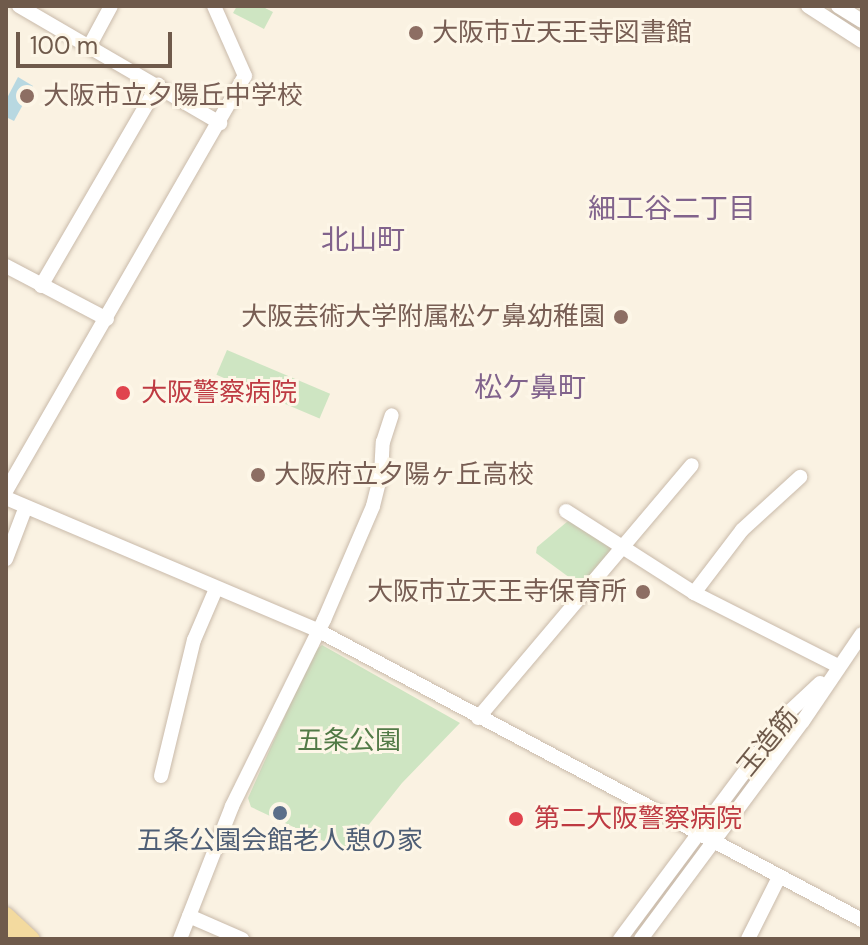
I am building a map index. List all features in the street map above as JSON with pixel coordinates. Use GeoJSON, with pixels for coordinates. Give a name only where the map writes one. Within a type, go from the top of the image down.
{"type":"FeatureCollection","features":[{"type":"Feature","properties":{"kind":"main road"},"geometry":{"type":"LineString","coordinates":[[6,915],[32,939]]}},
{"type":"Feature","properties":{"kind":"main road"},"geometry":{"type":"LineString","coordinates":[[6,934],[12,939]]}},
{"type":"Feature","properties":{"kind":"street"},"geometry":{"type":"LineString","coordinates":[[19,6],[220,123]]}},
{"type":"Feature","properties":{"kind":"street"},"geometry":{"type":"LineString","coordinates":[[90,45],[111,6]]}},
{"type":"Feature","properties":{"kind":"street"},"geometry":{"type":"LineString","coordinates":[[6,491],[245,76],[214,6]]}},
{"type":"Feature","properties":{"kind":"street"},"geometry":{"type":"LineString","coordinates":[[808,6],[862,41]]}},
{"type":"Feature","properties":{"kind":"street"},"geometry":{"type":"LineString","coordinates":[[838,6],[862,21]]}},
{"type":"Feature","properties":{"kind":"street"},"geometry":{"type":"LineString","coordinates":[[41,286],[158,85]]}},
{"type":"Feature","properties":{"kind":"street"},"geometry":{"type":"LineString","coordinates":[[6,266],[107,319]]}},
{"type":"Feature","properties":{"kind":"street"},"geometry":{"type":"LineString","coordinates":[[180,939],[232,806],[324,620],[373,506],[381,475],[383,442],[392,415]]}},
{"type":"Feature","properties":{"kind":"street"},"geometry":{"type":"LineString","coordinates":[[478,718],[692,465]]}},
{"type":"Feature","properties":{"kind":"street"},"geometry":{"type":"LineString","coordinates":[[694,593],[742,530],[800,477]]}},
{"type":"Feature","properties":{"kind":"street"},"geometry":{"type":"LineString","coordinates":[[6,498],[25,509],[317,630],[696,835],[862,920]]}},
{"type":"Feature","properties":{"kind":"street"},"geometry":{"type":"LineString","coordinates":[[6,559],[25,509]]}},
{"type":"Feature","properties":{"kind":"street"},"geometry":{"type":"LineString","coordinates":[[566,511],[694,593],[838,666]]}},
{"type":"Feature","properties":{"kind":"street"},"geometry":{"type":"LineString","coordinates":[[161,776],[194,640],[216,589]]}},
{"type":"Feature","properties":{"kind":"street","name":"玉造筋"},"geometry":{"type":"LineString","coordinates":[[641,939],[803,721],[862,634]]}},
{"type":"Feature","properties":{"kind":"street","name":"玉造筋"},"geometry":{"type":"LineString","coordinates":[[620,939],[790,711],[838,666]]}},
{"type":"Feature","properties":{"kind":"street"},"geometry":{"type":"LineString","coordinates":[[748,939],[779,877]]}},
{"type":"Feature","properties":{"kind":"street"},"geometry":{"type":"LineString","coordinates":[[189,916],[242,939]]}},
{"type":"Feature","properties":{"kind":"green space"},"geometry":{"type":"Polygon","coordinates":[[[237,6],[261,6],[273,12],[264,29],[233,13],[237,6]]]}},
{"type":"Feature","properties":{"kind":"green space"},"geometry":{"type":"Polygon","coordinates":[[[227,350],[330,394],[320,419],[216,375],[227,350]]]}},
{"type":"Feature","properties":{"kind":"green space"},"geometry":{"type":"Polygon","coordinates":[[[568,521],[574,521],[610,545],[611,551],[581,586],[536,553],[537,547],[568,521]]]}},
{"type":"Feature","properties":{"kind":"green space","name":"五条公園"},"geometry":{"type":"Polygon","coordinates":[[[322,645],[460,723],[402,783],[347,852],[251,807],[248,798],[314,651],[322,645]]]}},
{"type":"Feature","properties":{"kind":"water"},"geometry":{"type":"Polygon","coordinates":[[[18,77],[33,86],[14,121],[6,117],[6,100],[18,77]]]}},
{"type":"Feature","properties":{"kind":"place","name":"大阪市立天王寺図書館"},"geometry":{"type":"Point","coordinates":[416,33]}},
{"type":"Feature","properties":{"kind":"place","name":"大阪市立夕陽丘中学校"},"geometry":{"type":"Point","coordinates":[27,96]}},
{"type":"Feature","properties":{"kind":"place","name":"大阪芸術大学附属松ケ鼻幼稚園"},"geometry":{"type":"Point","coordinates":[621,317]}},
{"type":"Feature","properties":{"kind":"place","name":"大阪警察病院"},"geometry":{"type":"Point","coordinates":[123,393]}},
{"type":"Feature","properties":{"kind":"place","name":"大阪府立夕陽ヶ丘高校"},"geometry":{"type":"Point","coordinates":[258,475]}},
{"type":"Feature","properties":{"kind":"place","name":"大阪市立天王寺保育所"},"geometry":{"type":"Point","coordinates":[643,592]}},
{"type":"Feature","properties":{"kind":"place","name":"五条公園会館老人憩の家"},"geometry":{"type":"Point","coordinates":[280,813]}},
{"type":"Feature","properties":{"kind":"place","name":"第二大阪警察病院"},"geometry":{"type":"Point","coordinates":[516,819]}},
{"type":"Feature","properties":{"kind":"district","name":"細工谷二丁目"},"geometry":{"type":"Point","coordinates":[672,209]}},
{"type":"Feature","properties":{"kind":"district","name":"北山町"},"geometry":{"type":"Point","coordinates":[363,240]}},
{"type":"Feature","properties":{"kind":"district","name":"松ケ鼻町"},"geometry":{"type":"Point","coordinates":[530,388]}}]}
